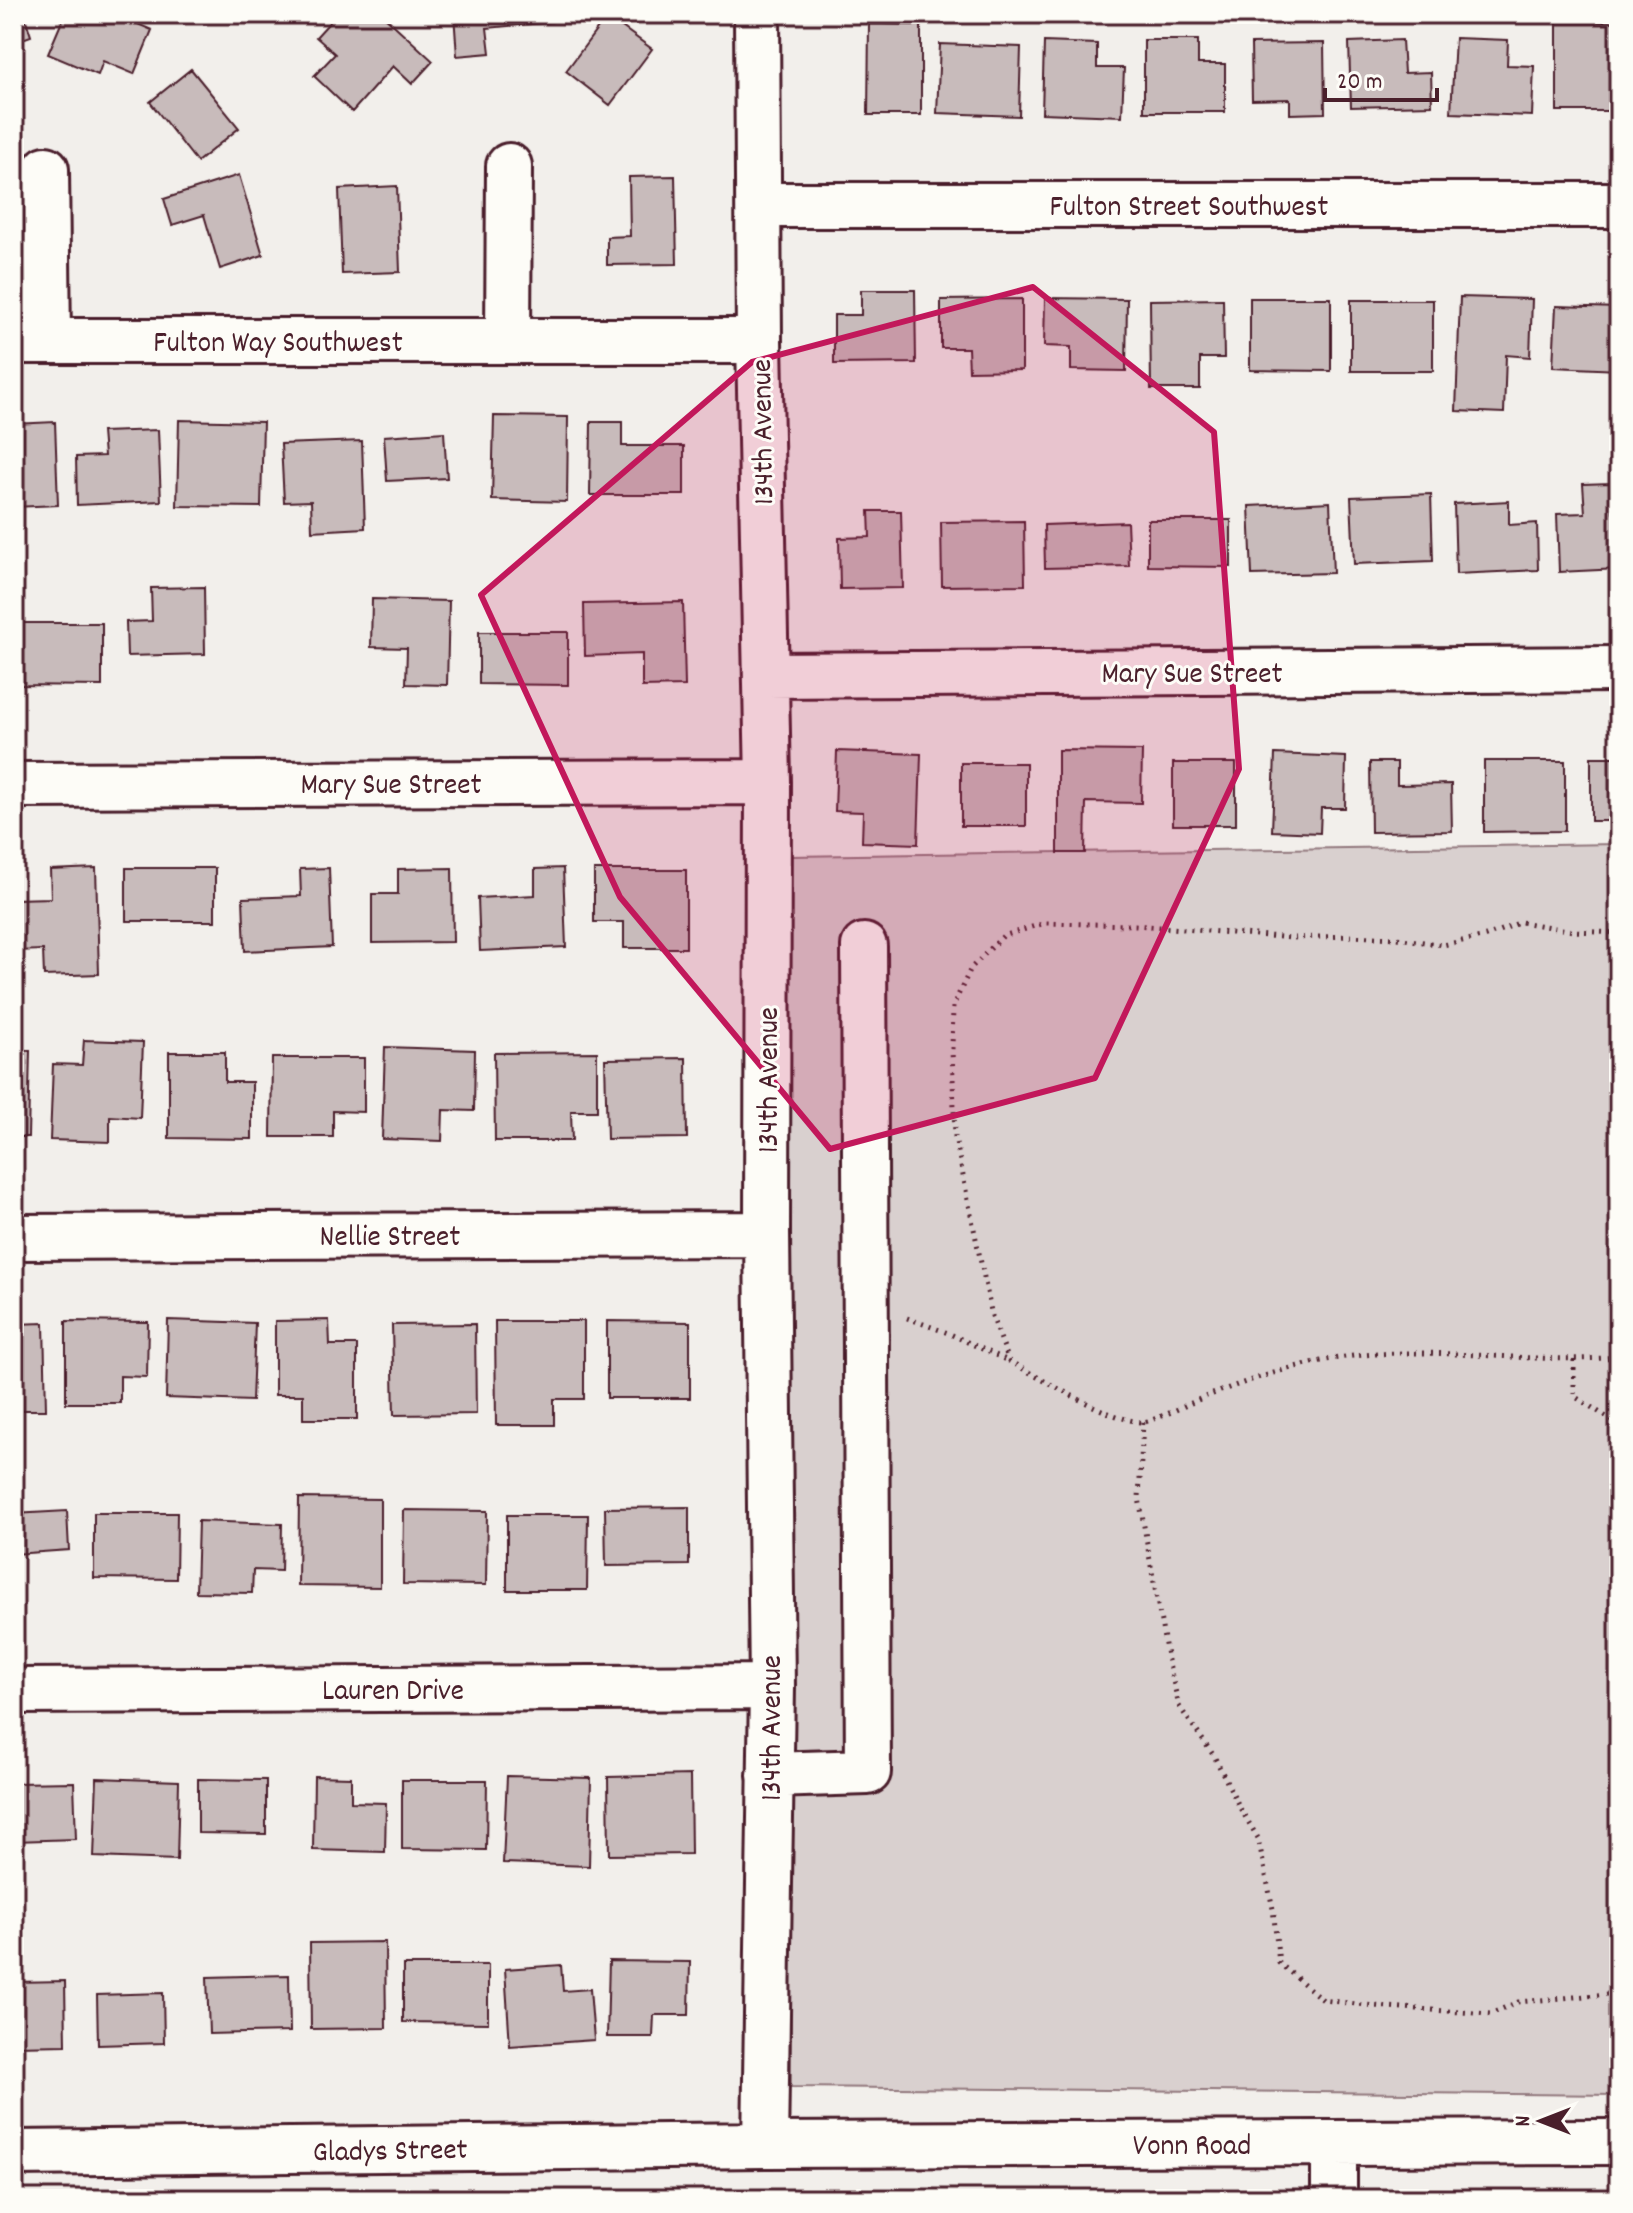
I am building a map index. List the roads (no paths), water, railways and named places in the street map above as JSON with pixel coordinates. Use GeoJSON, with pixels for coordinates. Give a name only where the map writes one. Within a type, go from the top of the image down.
{"type":"FeatureCollection","features":[{"type":"Feature","properties":{"kind":"street","name":"134th Avenue"},"geometry":{"type":"LineString","coordinates":[[757,14],[759,341],[768,782],[767,1234],[772,1687],[765,2145]]}},
{"type":"Feature","properties":{"kind":"street"},"geometry":{"type":"LineString","coordinates":[[508,341],[509,166]]}},
{"type":"Feature","properties":{"kind":"street","name":"Fulton Way Southwest"},"geometry":{"type":"LineString","coordinates":[[46,169],[31,341],[759,341]]}},
{"type":"Feature","properties":{"kind":"street","name":"Fulton Street Southwest"},"geometry":{"type":"LineString","coordinates":[[759,205],[1619,205]]}},
{"type":"Feature","properties":{"kind":"street","name":"Mary Sue Street"},"geometry":{"type":"LineString","coordinates":[[766,675],[1619,669]]}},
{"type":"Feature","properties":{"kind":"street","name":"Mary Sue Street"},"geometry":{"type":"LineString","coordinates":[[14,785],[768,782]]}},
{"type":"Feature","properties":{"kind":"street"},"geometry":{"type":"LineString","coordinates":[[770,1775],[868,1772],[864,946]]}},
{"type":"Feature","properties":{"kind":"street","name":"Nellie Street"},"geometry":{"type":"LineString","coordinates":[[14,1237],[767,1234]]}},
{"type":"Feature","properties":{"kind":"street","name":"Lauren Drive"},"geometry":{"type":"LineString","coordinates":[[14,1691],[772,1687]]}},
{"type":"Feature","properties":{"kind":"street","name":"Vonn Road"},"geometry":{"type":"LineString","coordinates":[[765,2145],[1619,2142]]}},
{"type":"Feature","properties":{"kind":"street"},"geometry":{"type":"LineString","coordinates":[[1334,2144],[1334,2199]]}},
{"type":"Feature","properties":{"kind":"street","name":"Gladys Street"},"geometry":{"type":"LineString","coordinates":[[14,2153],[765,2145]]}}]}
